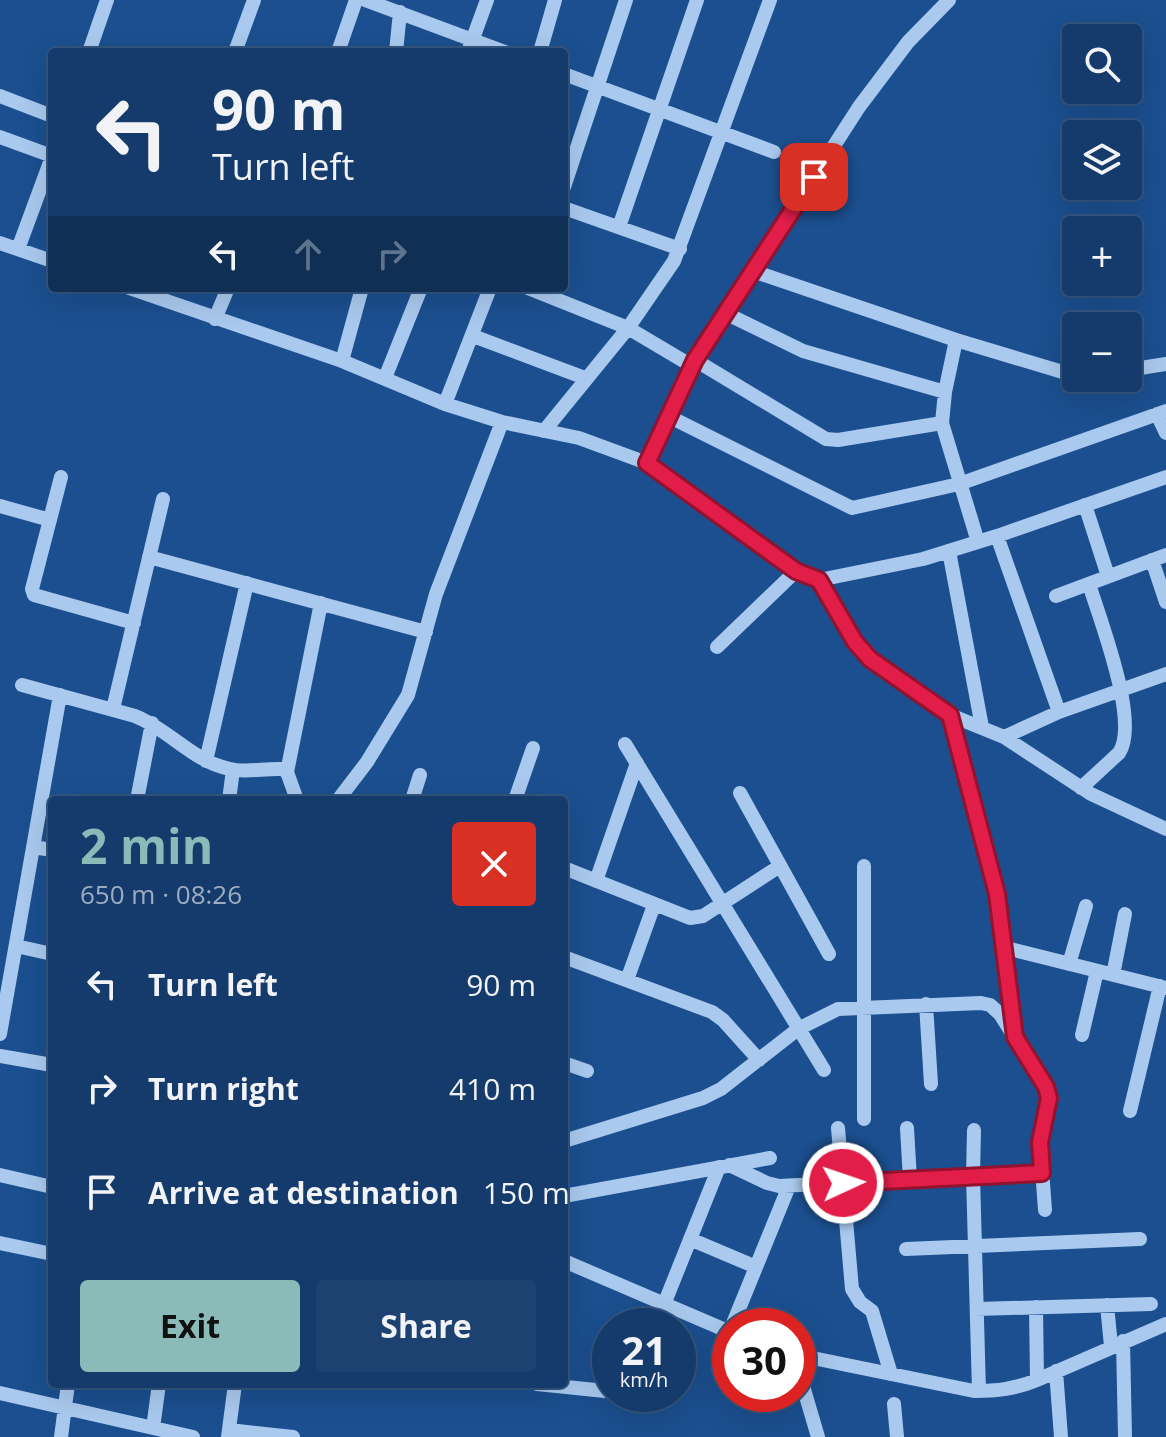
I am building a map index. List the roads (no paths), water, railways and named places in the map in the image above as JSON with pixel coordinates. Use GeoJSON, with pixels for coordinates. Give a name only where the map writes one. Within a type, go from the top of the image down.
{"type":"FeatureCollection","features":[{"type":"Feature","properties":{"kind":"street"},"geometry":{"type":"LineString","coordinates":[[90,48],[107,0]]}},
{"type":"Feature","properties":{"kind":"street"},"geometry":{"type":"LineString","coordinates":[[236,48],[254,0]]}},
{"type":"Feature","properties":{"kind":"street"},"geometry":{"type":"LineString","coordinates":[[339,48],[356,0]]}},
{"type":"Feature","properties":{"kind":"street"},"geometry":{"type":"LineString","coordinates":[[365,0],[400,12],[470,46],[487,0]]}},
{"type":"Feature","properties":{"kind":"street"},"geometry":{"type":"LineString","coordinates":[[541,48],[555,0]]}},
{"type":"Feature","properties":{"kind":"street"},"geometry":{"type":"LineString","coordinates":[[568,176],[626,0]]}},
{"type":"Feature","properties":{"kind":"street"},"geometry":{"type":"LineString","coordinates":[[619,227],[697,0]]}},
{"type":"Feature","properties":{"kind":"street"},"geometry":{"type":"LineString","coordinates":[[544,431],[628,328],[680,249],[770,0]]}},
{"type":"Feature","properties":{"kind":"street"},"geometry":{"type":"LineString","coordinates":[[647,463],[694,363],[725,313],[882,74],[949,0]]}},
{"type":"Feature","properties":{"kind":"street"},"geometry":{"type":"LineString","coordinates":[[396,48],[400,12]]}},
{"type":"Feature","properties":{"kind":"street"},"geometry":{"type":"LineString","coordinates":[[568,75],[774,152]]}},
{"type":"Feature","properties":{"kind":"street"},"geometry":{"type":"LineString","coordinates":[[0,96],[48,114]]}},
{"type":"Feature","properties":{"kind":"street"},"geometry":{"type":"LineString","coordinates":[[0,137],[48,155]]}},
{"type":"Feature","properties":{"kind":"street"},"geometry":{"type":"LineString","coordinates":[[18,249],[48,168]]}},
{"type":"Feature","properties":{"kind":"street"},"geometry":{"type":"LineString","coordinates":[[568,209],[680,249]]}},
{"type":"Feature","properties":{"kind":"street"},"geometry":{"type":"LineString","coordinates":[[0,243],[48,260]]}},
{"type":"Feature","properties":{"kind":"street"},"geometry":{"type":"LineString","coordinates":[[753,271],[956,340],[1062,372]]}},
{"type":"Feature","properties":{"kind":"street"},"geometry":{"type":"LineString","coordinates":[[149,292],[215,319],[342,361],[445,404],[502,422],[579,438],[647,463],[796,571],[819,580],[923,559],[1166,477]]}},
{"type":"Feature","properties":{"kind":"street"},"geometry":{"type":"LineString","coordinates":[[215,319],[226,292]]}},
{"type":"Feature","properties":{"kind":"street"},"geometry":{"type":"LineString","coordinates":[[342,361],[361,292]]}},
{"type":"Feature","properties":{"kind":"street"},"geometry":{"type":"LineString","coordinates":[[385,378],[419,292]]}},
{"type":"Feature","properties":{"kind":"street"},"geometry":{"type":"LineString","coordinates":[[445,404],[489,292]]}},
{"type":"Feature","properties":{"kind":"street"},"geometry":{"type":"LineString","coordinates":[[540,292],[628,328],[826,439],[838,440],[942,423]]}},
{"type":"Feature","properties":{"kind":"street"},"geometry":{"type":"LineString","coordinates":[[725,313],[803,351],[945,392]]}},
{"type":"Feature","properties":{"kind":"street"},"geometry":{"type":"LineString","coordinates":[[473,336],[585,378]]}},
{"type":"Feature","properties":{"kind":"street"},"geometry":{"type":"LineString","coordinates":[[956,340],[942,423],[978,542]]}},
{"type":"Feature","properties":{"kind":"street"},"geometry":{"type":"LineString","coordinates":[[1142,368],[1166,364]]}},
{"type":"Feature","properties":{"kind":"street"},"geometry":{"type":"LineString","coordinates":[[668,416],[852,508],[959,484],[1162,412],[1166,433]]}},
{"type":"Feature","properties":{"kind":"street"},"geometry":{"type":"LineString","coordinates":[[341,796],[367,762],[408,695],[447,566],[502,422]]}},
{"type":"Feature","properties":{"kind":"street"},"geometry":{"type":"LineString","coordinates":[[61,477],[32,589],[34,595],[134,623]]}},
{"type":"Feature","properties":{"kind":"street"},"geometry":{"type":"LineString","coordinates":[[113,709],[163,499]]}},
{"type":"Feature","properties":{"kind":"street"},"geometry":{"type":"LineString","coordinates":[[1085,505],[1108,576]]}},
{"type":"Feature","properties":{"kind":"street"},"geometry":{"type":"LineString","coordinates":[[0,506],[50,520]]}},
{"type":"Feature","properties":{"kind":"street"},"geometry":{"type":"LineString","coordinates":[[997,536],[1059,712]]}},
{"type":"Feature","properties":{"kind":"street"},"geometry":{"type":"LineString","coordinates":[[949,551],[982,727]]}},
{"type":"Feature","properties":{"kind":"street"},"geometry":{"type":"LineString","coordinates":[[149,557],[426,632]]}},
{"type":"Feature","properties":{"kind":"street"},"geometry":{"type":"LineString","coordinates":[[1056,596],[1159,557],[1166,602]]}},
{"type":"Feature","properties":{"kind":"street"},"geometry":{"type":"LineString","coordinates":[[717,647],[796,571]]}},
{"type":"Feature","properties":{"kind":"street"},"geometry":{"type":"LineString","coordinates":[[819,580],[855,642],[870,659],[950,715],[1004,737],[1106,803],[1166,829]]}},
{"type":"Feature","properties":{"kind":"street"},"geometry":{"type":"LineString","coordinates":[[206,761],[247,583]]}},
{"type":"Feature","properties":{"kind":"street"},"geometry":{"type":"LineString","coordinates":[[1081,788],[1123,746],[1126,729],[1121,690],[1089,584]]}},
{"type":"Feature","properties":{"kind":"street"},"geometry":{"type":"LineString","coordinates":[[296,796],[287,772],[321,603]]}},
{"type":"Feature","properties":{"kind":"street"},"geometry":{"type":"LineString","coordinates":[[1004,737],[1059,712],[1166,674]]}},
{"type":"Feature","properties":{"kind":"street"},"geometry":{"type":"LineString","coordinates":[[22,685],[113,709],[152,723],[191,754],[233,770],[270,768],[287,772]]}},
{"type":"Feature","properties":{"kind":"street"},"geometry":{"type":"LineString","coordinates":[[0,1034],[60,695]]}},
{"type":"Feature","properties":{"kind":"street"},"geometry":{"type":"LineString","coordinates":[[950,715],[997,894],[1015,1037]]}},
{"type":"Feature","properties":{"kind":"street"},"geometry":{"type":"LineString","coordinates":[[138,796],[152,723]]}},
{"type":"Feature","properties":{"kind":"street"},"geometry":{"type":"LineString","coordinates":[[625,744],[824,1070]]}},
{"type":"Feature","properties":{"kind":"street"},"geometry":{"type":"LineString","coordinates":[[516,796],[533,748]]}},
{"type":"Feature","properties":{"kind":"street"},"geometry":{"type":"LineString","coordinates":[[596,881],[637,763]]}},
{"type":"Feature","properties":{"kind":"street"},"geometry":{"type":"LineString","coordinates":[[230,796],[233,770]]}},
{"type":"Feature","properties":{"kind":"street"},"geometry":{"type":"LineString","coordinates":[[413,796],[420,775]]}},
{"type":"Feature","properties":{"kind":"street"},"geometry":{"type":"LineString","coordinates":[[740,793],[829,954]]}},
{"type":"Feature","properties":{"kind":"street"},"geometry":{"type":"LineString","coordinates":[[33,847],[48,849]]}},
{"type":"Feature","properties":{"kind":"street"},"geometry":{"type":"LineString","coordinates":[[568,870],[690,918],[703,916],[780,866]]}},
{"type":"Feature","properties":{"kind":"street"},"geometry":{"type":"LineString","coordinates":[[864,866],[864,1119]]}},
{"type":"Feature","properties":{"kind":"street"},"geometry":{"type":"LineString","coordinates":[[627,980],[654,905]]}},
{"type":"Feature","properties":{"kind":"street"},"geometry":{"type":"LineString","coordinates":[[1069,964],[1086,906]]}},
{"type":"Feature","properties":{"kind":"street"},"geometry":{"type":"LineString","coordinates":[[1113,975],[1125,914]]}},
{"type":"Feature","properties":{"kind":"street"},"geometry":{"type":"LineString","coordinates":[[16,946],[48,953]]}},
{"type":"Feature","properties":{"kind":"street"},"geometry":{"type":"LineString","coordinates":[[1006,948],[1163,987],[1130,1111]]}},
{"type":"Feature","properties":{"kind":"street"},"geometry":{"type":"LineString","coordinates":[[568,958],[712,1012],[759,1060]]}},
{"type":"Feature","properties":{"kind":"street"},"geometry":{"type":"LineString","coordinates":[[1082,1035],[1097,971]]}},
{"type":"Feature","properties":{"kind":"street"},"geometry":{"type":"LineString","coordinates":[[568,1140],[703,1098],[721,1089],[798,1029],[838,1009],[981,1003],[990,1005],[1000,1014],[1046,1087],[1049,1098],[1040,1142],[1045,1210]]}},
{"type":"Feature","properties":{"kind":"street"},"geometry":{"type":"LineString","coordinates":[[926,1004],[931,1084]]}},
{"type":"Feature","properties":{"kind":"street"},"geometry":{"type":"LineString","coordinates":[[0,1056],[48,1064]]}},
{"type":"Feature","properties":{"kind":"street"},"geometry":{"type":"LineString","coordinates":[[568,1064],[587,1071]]}},
{"type":"Feature","properties":{"kind":"street"},"geometry":{"type":"LineString","coordinates":[[838,1128],[852,1289],[860,1302],[872,1311],[891,1374]]}},
{"type":"Feature","properties":{"kind":"street"},"geometry":{"type":"LineString","coordinates":[[907,1128],[910,1180]]}},
{"type":"Feature","properties":{"kind":"street"},"geometry":{"type":"LineString","coordinates":[[974,1130],[979,1391]]}},
{"type":"Feature","properties":{"kind":"street"},"geometry":{"type":"LineString","coordinates":[[568,1195],[770,1158]]}},
{"type":"Feature","properties":{"kind":"street"},"geometry":{"type":"LineString","coordinates":[[724,1166],[767,1183],[789,1186],[1042,1173]]}},
{"type":"Feature","properties":{"kind":"street"},"geometry":{"type":"LineString","coordinates":[[659,1308],[724,1166]]}},
{"type":"Feature","properties":{"kind":"street"},"geometry":{"type":"LineString","coordinates":[[0,1175],[48,1186]]}},
{"type":"Feature","properties":{"kind":"street"},"geometry":{"type":"LineString","coordinates":[[739,1308],[789,1186]]}},
{"type":"Feature","properties":{"kind":"street"},"geometry":{"type":"LineString","coordinates":[[690,1239],[756,1267]]}},
{"type":"Feature","properties":{"kind":"street"},"geometry":{"type":"LineString","coordinates":[[906,1249],[1140,1239]]}},
{"type":"Feature","properties":{"kind":"street"},"geometry":{"type":"LineString","coordinates":[[0,1243],[48,1253]]}},
{"type":"Feature","properties":{"kind":"street"},"geometry":{"type":"LineString","coordinates":[[568,1267],[712,1322]]}},
{"type":"Feature","properties":{"kind":"street"},"geometry":{"type":"LineString","coordinates":[[977,1309],[1151,1304]]}},
{"type":"Feature","properties":{"kind":"street"},"geometry":{"type":"LineString","coordinates":[[1107,1305],[1117,1344],[1125,1437]]}},
{"type":"Feature","properties":{"kind":"street"},"geometry":{"type":"LineString","coordinates":[[1036,1307],[1037,1380]]}},
{"type":"Feature","properties":{"kind":"street"},"geometry":{"type":"LineString","coordinates":[[816,1359],[979,1391],[1017,1388],[1166,1324]]}},
{"type":"Feature","properties":{"kind":"street"},"geometry":{"type":"LineString","coordinates":[[1056,1371],[1061,1437]]}},
{"type":"Feature","properties":{"kind":"street"},"geometry":{"type":"LineString","coordinates":[[568,1387],[592,1390]]}},
{"type":"Feature","properties":{"kind":"street"},"geometry":{"type":"LineString","coordinates":[[61,1437],[67,1388]]}},
{"type":"Feature","properties":{"kind":"street"},"geometry":{"type":"LineString","coordinates":[[144,1430],[158,1388]]}},
{"type":"Feature","properties":{"kind":"street"},"geometry":{"type":"LineString","coordinates":[[235,1388],[229,1434],[293,1437]]}},
{"type":"Feature","properties":{"kind":"street"},"geometry":{"type":"LineString","coordinates":[[0,1393],[144,1430],[193,1437]]}},
{"type":"Feature","properties":{"kind":"street"},"geometry":{"type":"LineString","coordinates":[[894,1404],[897,1437]]}},
{"type":"Feature","properties":{"kind":"street"},"geometry":{"type":"LineString","coordinates":[[811,1412],[818,1437]]}}]}
